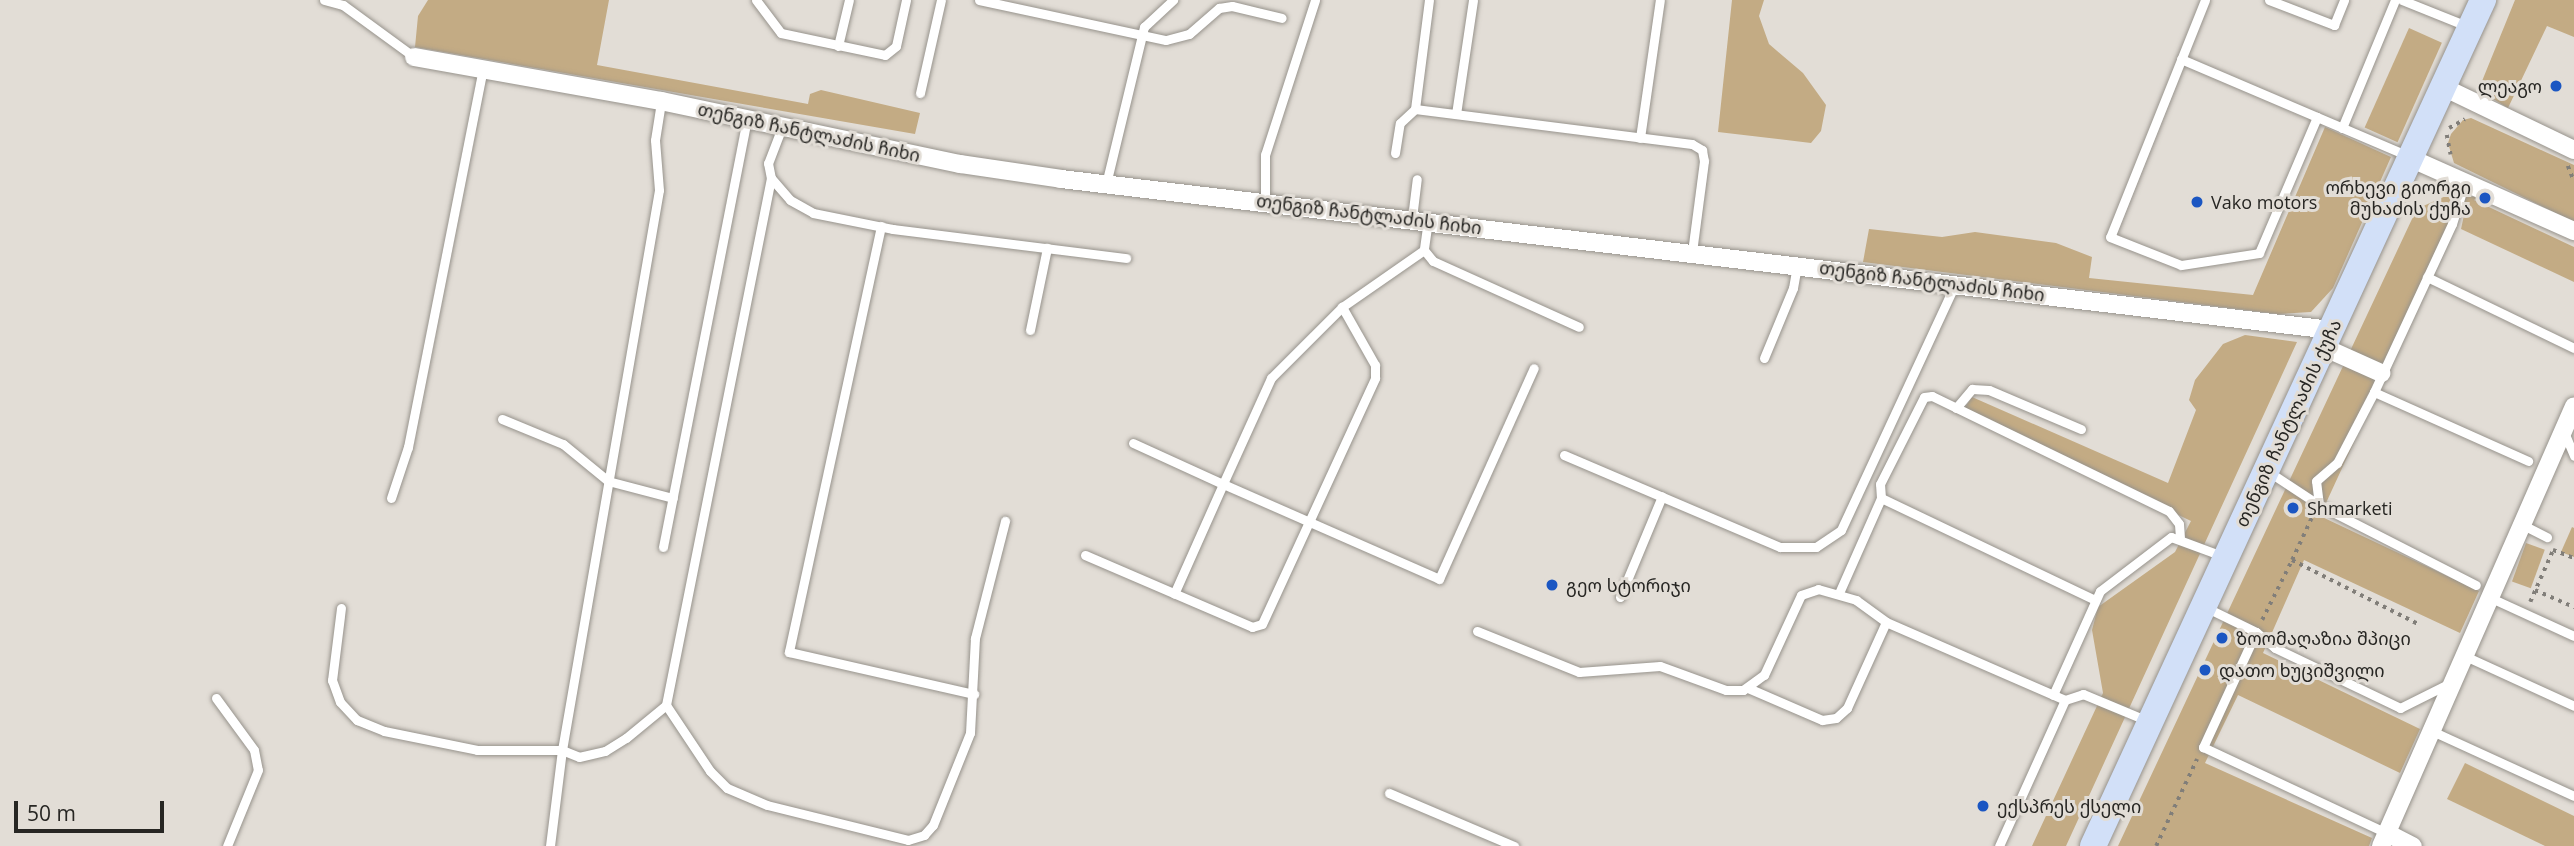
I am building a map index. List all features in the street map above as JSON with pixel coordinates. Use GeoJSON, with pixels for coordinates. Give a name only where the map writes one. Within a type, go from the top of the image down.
{"type":"FeatureCollection","features":[{"type":"Feature","properties":{"kind":"street","name":"თენგიზ ჩანტლაძის ქუჩა"},"geometry":{"type":"LineString","coordinates":[[2093,846],[2483,0]]}},
{"type":"Feature","properties":{"kind":"street","name":"თენგიზ ჩანტლაძის ჩიხი"},"geometry":{"type":"LineString","coordinates":[[414,57],[662,101],[960,164],[1106,184],[1956,283],[2327,339],[2381,373]]}},
{"type":"Feature","properties":{"kind":"street"},"geometry":{"type":"LineString","coordinates":[[2443,87],[2574,150]]}},
{"type":"Feature","properties":{"kind":"street"},"geometry":{"type":"LineString","coordinates":[[2410,158],[2574,231]]}},
{"type":"Feature","properties":{"kind":"street"},"geometry":{"type":"LineString","coordinates":[[2413,846],[2384,840],[2574,406]]}},
{"type":"Feature","properties":{"kind":"lane"},"geometry":{"type":"LineString","coordinates":[[324,0],[343,2],[414,57]]}},
{"type":"Feature","properties":{"kind":"lane"},"geometry":{"type":"LineString","coordinates":[[756,0],[781,33],[885,55],[893,52],[906,0]]}},
{"type":"Feature","properties":{"kind":"lane"},"geometry":{"type":"LineString","coordinates":[[838,46],[849,0]]}},
{"type":"Feature","properties":{"kind":"lane"},"geometry":{"type":"LineString","coordinates":[[920,93],[940,0]]}},
{"type":"Feature","properties":{"kind":"lane"},"geometry":{"type":"LineString","coordinates":[[979,0],[1178,39],[1219,8],[1232,6],[1282,18]]}},
{"type":"Feature","properties":{"kind":"lane"},"geometry":{"type":"LineString","coordinates":[[1106,184],[1142,33],[1173,0]]}},
{"type":"Feature","properties":{"kind":"lane"},"geometry":{"type":"LineString","coordinates":[[1265,202],[1265,155],[1315,0]]}},
{"type":"Feature","properties":{"kind":"lane"},"geometry":{"type":"LineString","coordinates":[[1395,153],[1400,123],[1415,109],[1429,0]]}},
{"type":"Feature","properties":{"kind":"lane"},"geometry":{"type":"LineString","coordinates":[[1456,114],[1473,0]]}},
{"type":"Feature","properties":{"kind":"lane"},"geometry":{"type":"LineString","coordinates":[[1640,138],[1660,0]]}},
{"type":"Feature","properties":{"kind":"lane"},"geometry":{"type":"LineString","coordinates":[[2205,0],[2110,237],[2181,265],[2259,253],[2317,117]]}},
{"type":"Feature","properties":{"kind":"lane"},"geometry":{"type":"LineString","coordinates":[[2269,0],[2334,25],[2344,0]]}},
{"type":"Feature","properties":{"kind":"lane"},"geometry":{"type":"LineString","coordinates":[[2342,128],[2395,0]]}},
{"type":"Feature","properties":{"kind":"lane"},"geometry":{"type":"LineString","coordinates":[[2402,0],[2471,28]]}},
{"type":"Feature","properties":{"kind":"lane"},"geometry":{"type":"LineString","coordinates":[[2181,59],[2410,158]]}},
{"type":"Feature","properties":{"kind":"lane"},"geometry":{"type":"LineString","coordinates":[[391,498],[408,447],[483,69]]}},
{"type":"Feature","properties":{"kind":"lane"},"geometry":{"type":"LineString","coordinates":[[550,846],[562,750],[659,190],[655,140],[662,101]]}},
{"type":"Feature","properties":{"kind":"lane"},"geometry":{"type":"LineString","coordinates":[[1415,109],[1692,144],[1702,150],[1692,252]]}},
{"type":"Feature","properties":{"kind":"lane"},"geometry":{"type":"LineString","coordinates":[[663,547],[747,120]]}},
{"type":"Feature","properties":{"kind":"lane"},"geometry":{"type":"LineString","coordinates":[[341,608],[332,680],[340,702],[357,720],[384,731],[477,750],[562,750],[579,757],[605,751],[666,705],[771,178],[768,163],[782,127]]}},
{"type":"Feature","properties":{"kind":"lane"},"geometry":{"type":"LineString","coordinates":[[771,178],[790,201],[813,213],[881,226],[1126,258]]}},
{"type":"Feature","properties":{"kind":"lane"},"geometry":{"type":"LineString","coordinates":[[1417,179],[1424,250],[1433,261],[1579,327]]}},
{"type":"Feature","properties":{"kind":"lane"},"geometry":{"type":"LineString","coordinates":[[2319,505],[2316,481],[2337,463],[2374,392],[2452,224],[2465,182]]}},
{"type":"Feature","properties":{"kind":"lane"},"geometry":{"type":"LineString","coordinates":[[881,226],[789,652],[974,694]]}},
{"type":"Feature","properties":{"kind":"lane"},"geometry":{"type":"LineString","coordinates":[[1030,331],[1046,248]]}},
{"type":"Feature","properties":{"kind":"lane"},"geometry":{"type":"LineString","coordinates":[[1174,594],[1271,378],[1342,307],[1424,250]]}},
{"type":"Feature","properties":{"kind":"lane"},"geometry":{"type":"LineString","coordinates":[[1764,358],[1793,288],[1797,264]]}},
{"type":"Feature","properties":{"kind":"lane"},"geometry":{"type":"LineString","coordinates":[[2427,277],[2574,348]]}},
{"type":"Feature","properties":{"kind":"lane"},"geometry":{"type":"LineString","coordinates":[[1564,455],[1780,547],[1816,547],[1841,530],[1956,283]]}},
{"type":"Feature","properties":{"kind":"lane"},"geometry":{"type":"LineString","coordinates":[[1085,555],[1252,627],[1262,624],[1375,378],[1375,365],[1342,307]]}},
{"type":"Feature","properties":{"kind":"lane"},"geometry":{"type":"LineString","coordinates":[[1133,443],[1439,579],[1534,368]]}},
{"type":"Feature","properties":{"kind":"lane"},"geometry":{"type":"LineString","coordinates":[[1956,408],[1972,390],[1989,390],[2081,429]]}},
{"type":"Feature","properties":{"kind":"lane"},"geometry":{"type":"LineString","coordinates":[[2374,392],[2528,461]]}},
{"type":"Feature","properties":{"kind":"lane"},"geometry":{"type":"LineString","coordinates":[[1839,593],[1881,498],[1880,484],[1924,397],[1956,408],[2169,511],[2179,524],[2180,537]]}},
{"type":"Feature","properties":{"kind":"lane"},"geometry":{"type":"LineString","coordinates":[[502,419],[563,444],[608,481],[673,498]]}},
{"type":"Feature","properties":{"kind":"lane"},"geometry":{"type":"LineString","coordinates":[[2563,431],[2574,456]]}},
{"type":"Feature","properties":{"kind":"lane"},"geometry":{"type":"LineString","coordinates":[[2266,470],[2319,505],[2476,585]]}},
{"type":"Feature","properties":{"kind":"lane"},"geometry":{"type":"LineString","coordinates":[[1620,597],[1662,496]]}},
{"type":"Feature","properties":{"kind":"lane"},"geometry":{"type":"LineString","coordinates":[[1881,498],[2093,598]]}},
{"type":"Feature","properties":{"kind":"lane"},"geometry":{"type":"LineString","coordinates":[[666,705],[710,771],[727,788],[767,805],[908,840],[924,835],[933,825],[970,733],[975,638],[1005,522]]}},
{"type":"Feature","properties":{"kind":"lane"},"geometry":{"type":"LineString","coordinates":[[2523,525],[2547,537]]}},
{"type":"Feature","properties":{"kind":"lane"},"geometry":{"type":"LineString","coordinates":[[2053,695],[2093,598],[2171,537],[2180,537],[2226,558]]}},
{"type":"Feature","properties":{"kind":"lane"},"geometry":{"type":"LineString","coordinates":[[1748,688],[1764,675],[1801,596],[1818,589],[1839,593],[1886,622],[2065,701]]}},
{"type":"Feature","properties":{"kind":"lane"},"geometry":{"type":"LineString","coordinates":[[2491,598],[2574,636]]}},
{"type":"Feature","properties":{"kind":"lane"},"geometry":{"type":"LineString","coordinates":[[2203,606],[2256,632],[2275,648],[2400,708],[2454,682]]}},
{"type":"Feature","properties":{"kind":"lane"},"geometry":{"type":"LineString","coordinates":[[1477,631],[1579,672],[1660,666],[1726,690],[1748,688],[1822,720],[1836,718],[1847,708],[1886,622]]}},
{"type":"Feature","properties":{"kind":"lane"},"geometry":{"type":"LineString","coordinates":[[2256,632],[2203,747],[2384,840]]}},
{"type":"Feature","properties":{"kind":"lane"},"geometry":{"type":"LineString","coordinates":[[2465,656],[2574,706]]}},
{"type":"Feature","properties":{"kind":"lane"},"geometry":{"type":"LineString","coordinates":[[1999,846],[2065,701],[2083,694],[2150,722]]}},
{"type":"Feature","properties":{"kind":"lane"},"geometry":{"type":"LineString","coordinates":[[216,698],[254,750],[258,770],[227,846]]}},
{"type":"Feature","properties":{"kind":"lane"},"geometry":{"type":"LineString","coordinates":[[2432,731],[2574,796]]}},
{"type":"Feature","properties":{"kind":"lane"},"geometry":{"type":"LineString","coordinates":[[1389,793],[1514,846]]}},
{"type":"Feature","properties":{"kind":"path"},"geometry":{"type":"LineString","coordinates":[[2465,119],[2447,135],[2452,158],[2465,167],[2465,182]]}},
{"type":"Feature","properties":{"kind":"path"},"geometry":{"type":"LineString","coordinates":[[2256,632],[2319,505]]}},
{"type":"Feature","properties":{"kind":"path"},"geometry":{"type":"LineString","coordinates":[[2524,613],[2553,550],[2574,558]]}},
{"type":"Feature","properties":{"kind":"path"},"geometry":{"type":"LineString","coordinates":[[2292,559],[2420,625]]}},
{"type":"Feature","properties":{"kind":"path"},"geometry":{"type":"LineString","coordinates":[[2536,590],[2574,607]]}},
{"type":"Feature","properties":{"kind":"path"},"geometry":{"type":"LineString","coordinates":[[2156,846],[2203,747]]}},
{"type":"Feature","properties":{"kind":"shaded area"},"geometry":{"type":"Polygon","coordinates":[[[428,0],[609,0],[597,65],[808,104],[810,94],[821,90],[920,113],[915,134],[415,47],[418,16],[428,0]]]}},
{"type":"Feature","properties":{"kind":"shaded area"},"geometry":{"type":"Polygon","coordinates":[[[1732,0],[1764,0],[1759,16],[1769,44],[1803,73],[1826,105],[1821,131],[1811,143],[1718,132],[1732,0]]]}},
{"type":"Feature","properties":{"kind":"shaded area"},"geometry":{"type":"Polygon","coordinates":[[[2515,0],[2574,0],[2574,37],[2547,26],[2508,108],[2485,94],[2480,86],[2515,0]]]}},
{"type":"Feature","properties":{"kind":"shaded area"},"geometry":{"type":"Polygon","coordinates":[[[2409,28],[2442,43],[2398,142],[2365,128],[2409,28]]]}},
{"type":"Feature","properties":{"kind":"shaded area"},"geometry":{"type":"Polygon","coordinates":[[[2471,118],[2574,165],[2574,222],[2454,163],[2448,143],[2451,134],[2463,120],[2471,118]]]}},
{"type":"Feature","properties":{"kind":"shaded area"},"geometry":{"type":"Polygon","coordinates":[[[2325,127],[2391,157],[2333,288],[2311,312],[2278,314],[1863,262],[1869,229],[1942,237],[1975,232],[2056,243],[2092,257],[2089,278],[2253,295],[2325,127]]]}},
{"type":"Feature","properties":{"kind":"shaded area"},"geometry":{"type":"Polygon","coordinates":[[[2448,195],[2478,197],[2474,200],[2574,247],[2574,282],[2461,229],[2466,206],[2462,208],[2320,516],[2479,591],[2460,633],[2304,560],[2263,653],[2420,729],[2400,773],[2238,695],[2205,763],[2372,838],[2369,846],[2118,846],[2412,219],[2421,207],[2448,195]]]}},
{"type":"Feature","properties":{"kind":"shaded area"},"geometry":{"type":"Polygon","coordinates":[[[2245,335],[2297,342],[2066,846],[2032,846],[2103,693],[2092,630],[2098,607],[2175,552],[2191,521],[1962,412],[1972,397],[2168,483],[2196,410],[2189,400],[2195,380],[2223,344],[2245,335]]]}},
{"type":"Feature","properties":{"kind":"shaded area"},"geometry":{"type":"Polygon","coordinates":[[[2572,527],[2574,528],[2574,557],[2561,552],[2572,527]]]}},
{"type":"Feature","properties":{"kind":"shaded area"},"geometry":{"type":"Polygon","coordinates":[[[2526,543],[2545,550],[2531,588],[2512,582],[2526,543]]]}},
{"type":"Feature","properties":{"kind":"shaded area"},"geometry":{"type":"Polygon","coordinates":[[[2465,763],[2574,816],[2574,846],[2545,846],[2447,799],[2465,763]]]}},
{"type":"Feature","properties":{"kind":"place","name":"ლეაგო"},"geometry":{"type":"Point","coordinates":[2556,86]}},
{"type":"Feature","properties":{"kind":"place","name":"ორხევი გიორგი მუხაძის ქუჩა"},"geometry":{"type":"Point","coordinates":[2485,198]}},
{"type":"Feature","properties":{"kind":"place","name":"Vako motors"},"geometry":{"type":"Point","coordinates":[2197,202]}},
{"type":"Feature","properties":{"kind":"place","name":"Shmarketi"},"geometry":{"type":"Point","coordinates":[2293,508]}},
{"type":"Feature","properties":{"kind":"place","name":"გეო სტორიჯი"},"geometry":{"type":"Point","coordinates":[1552,585]}},
{"type":"Feature","properties":{"kind":"place","name":"ზოომაღაზია შპიცი"},"geometry":{"type":"Point","coordinates":[2222,638]}},
{"type":"Feature","properties":{"kind":"place","name":"დათო ხუციშვილი"},"geometry":{"type":"Point","coordinates":[2205,670]}},
{"type":"Feature","properties":{"kind":"place","name":"ექსპრეს ქსელი"},"geometry":{"type":"Point","coordinates":[1983,806]}}]}
